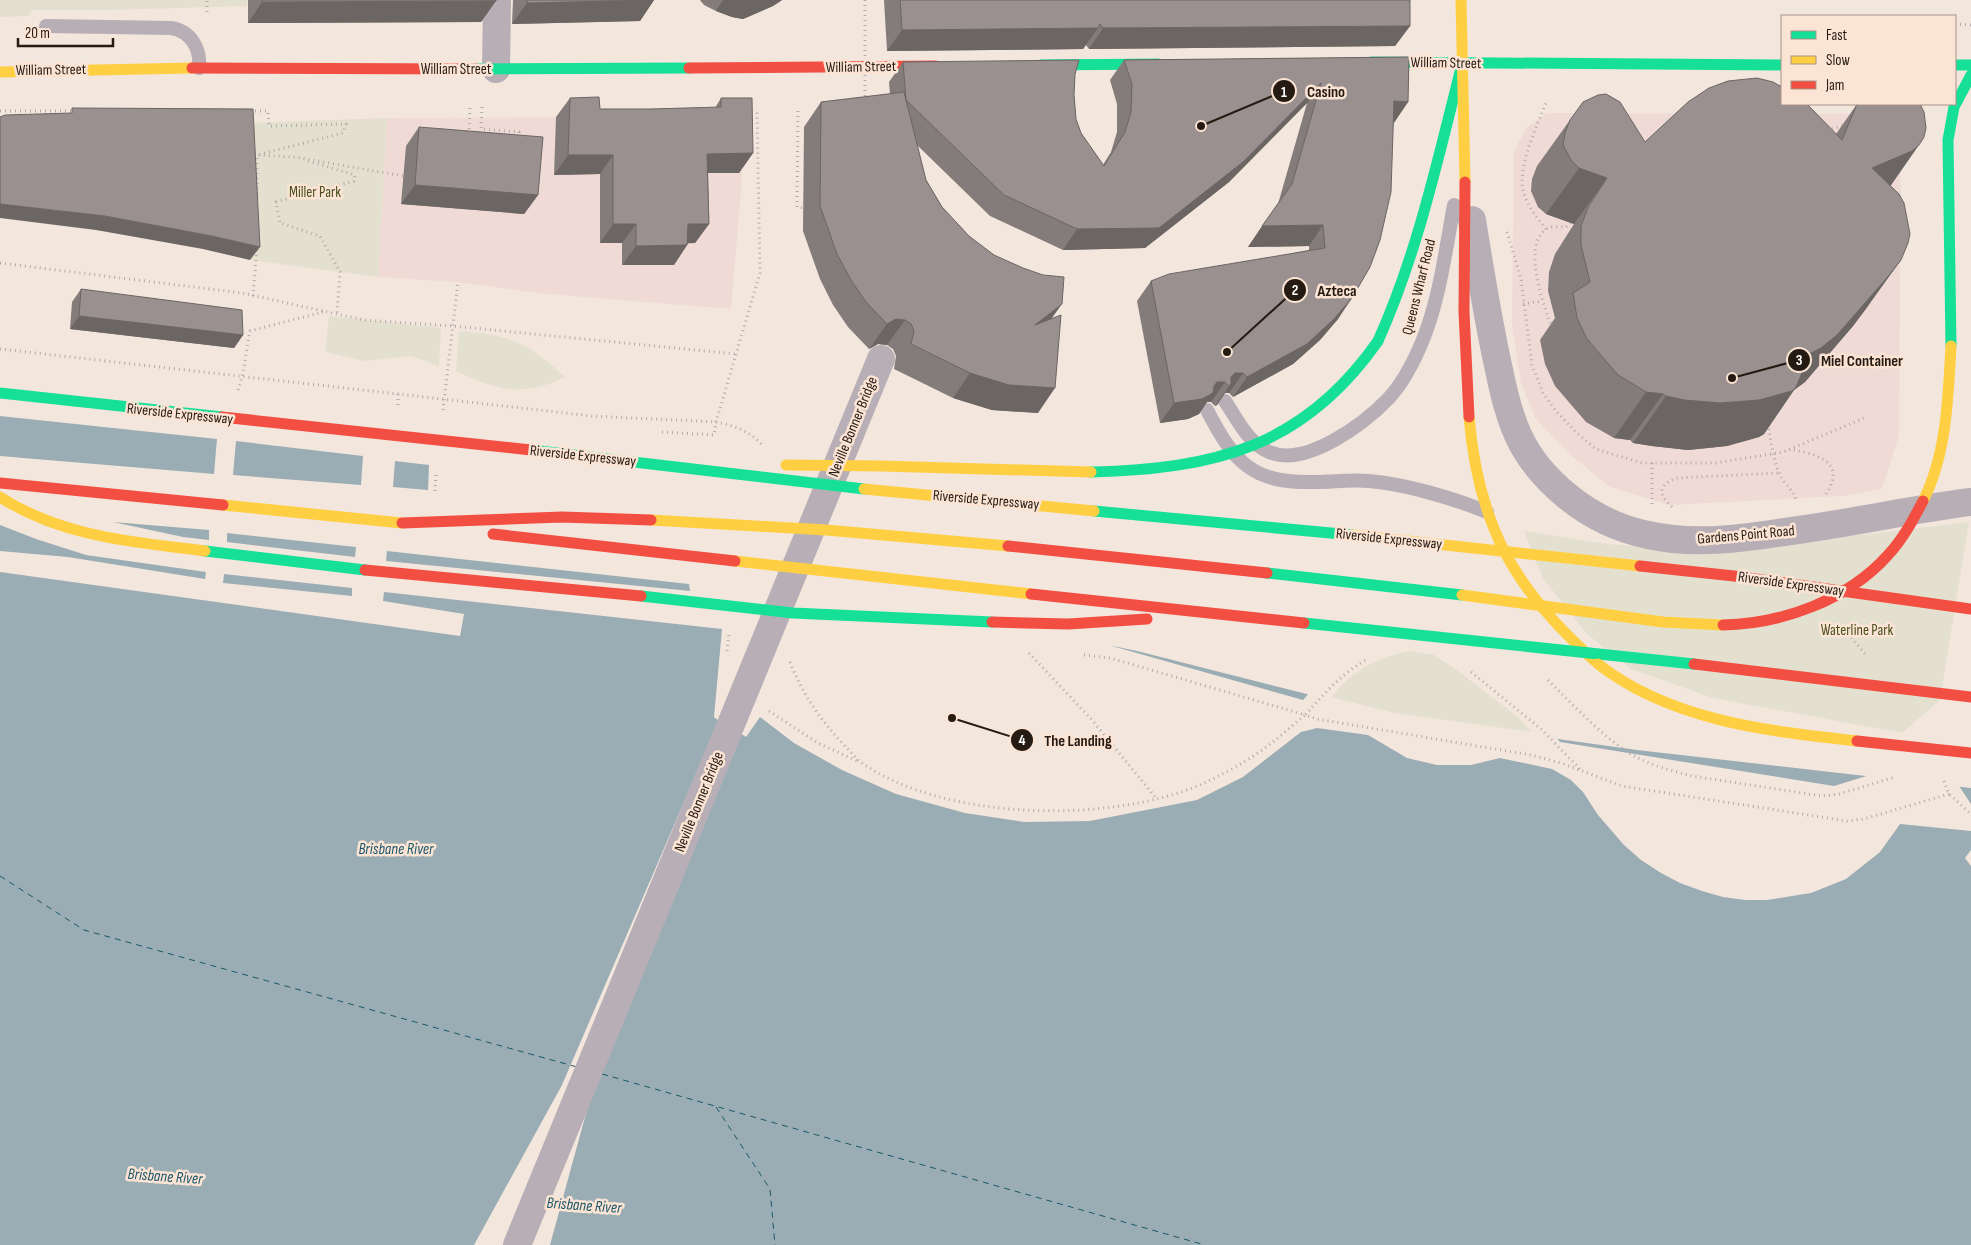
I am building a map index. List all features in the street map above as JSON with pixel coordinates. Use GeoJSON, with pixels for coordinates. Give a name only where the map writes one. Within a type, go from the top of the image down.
{"type":"FeatureCollection","features":[{"type":"Feature","properties":{"kind":"main road"},"geometry":{"type":"LineString","coordinates":[[1461,0],[1465,182],[1463,298],[1466,382],[1473,450],[1488,512],[1499,542],[1521,582],[1557,626],[1598,664],[1618,680],[1655,700],[1710,717],[1775,730],[1820,737],[1971,753]]}},
{"type":"Feature","properties":{"kind":"main road","name":"William Street"},"geometry":{"type":"LineString","coordinates":[[1364,62],[1781,65]]}},
{"type":"Feature","properties":{"kind":"main road"},"geometry":{"type":"LineString","coordinates":[[1034,65],[1171,64]]}},
{"type":"Feature","properties":{"kind":"main road"},"geometry":{"type":"LineString","coordinates":[[776,465],[877,465],[1081,471],[1147,468],[1207,460],[1254,446],[1309,416],[1326,403],[1364,362],[1378,341],[1392,312],[1414,253],[1462,64]]}},
{"type":"Feature","properties":{"kind":"main road"},"geometry":{"type":"LineString","coordinates":[[1956,65],[1971,65]]}},
{"type":"Feature","properties":{"kind":"main road","name":"William Street"},"geometry":{"type":"LineString","coordinates":[[0,72],[199,68],[496,69],[946,66]]}},
{"type":"Feature","properties":{"kind":"main road"},"geometry":{"type":"LineString","coordinates":[[1956,103],[1971,75]]}},
{"type":"Feature","properties":{"kind":"main road"},"geometry":{"type":"LineString","coordinates":[[402,523],[605,518],[754,525],[896,535],[1407,589],[1504,600],[1660,622],[1710,626],[1729,625],[1768,618],[1808,608],[1853,585],[1878,565],[1895,547],[1923,504],[1936,470],[1950,387],[1948,140],[1955,105]]}},
{"type":"Feature","properties":{"kind":"main road","name":"Riverside Expressway"},"geometry":{"type":"LineString","coordinates":[[0,393],[677,466],[845,487],[1396,539],[1676,570],[1971,609]]}},
{"type":"Feature","properties":{"kind":"main road"},"geometry":{"type":"LineString","coordinates":[[677,466],[756,465]]}},
{"type":"Feature","properties":{"kind":"main road"},"geometry":{"type":"LineString","coordinates":[[0,483],[402,523],[830,572],[1774,673],[1971,697]]}},
{"type":"Feature","properties":{"kind":"main road"},"geometry":{"type":"LineString","coordinates":[[0,498],[14,507],[39,518],[72,530],[111,540],[365,570],[793,613],[930,621],[1068,624],[1226,614]]}},
{"type":"Feature","properties":{"kind":"street"},"geometry":{"type":"LineString","coordinates":[[496,69],[497,0]]}},
{"type":"Feature","properties":{"kind":"street","name":"Gardens Point Road"},"geometry":{"type":"LineString","coordinates":[[1465,182],[1484,298],[1504,391],[1514,423],[1529,455],[1540,470],[1560,490],[1587,510],[1613,524],[1650,536],[1722,540],[1803,530],[1971,502]]}},
{"type":"Feature","properties":{"kind":"street","name":"Neville Bonner Bridge"},"geometry":{"type":"LineString","coordinates":[[517,1245],[881,359]]}},
{"type":"Feature","properties":{"kind":"lane"},"geometry":{"type":"LineString","coordinates":[[46,26],[171,28],[179,30],[188,36],[198,50],[199,68]]}},
{"type":"Feature","properties":{"kind":"lane","name":"Queens Wharf Road"},"geometry":{"type":"LineString","coordinates":[[1225,401],[1255,443],[1271,453],[1286,455],[1312,449],[1340,436],[1358,425],[1389,398],[1410,368],[1420,348],[1432,312],[1440,280],[1464,151]]}},
{"type":"Feature","properties":{"kind":"lane"},"geometry":{"type":"LineString","coordinates":[[1207,410],[1219,434],[1235,456],[1251,470],[1272,480],[1301,483],[1352,480],[1381,482],[1458,501],[1488,512]]}},
{"type":"Feature","properties":{"kind":"path"},"geometry":{"type":"LineString","coordinates":[[207,0],[207,12]]}},
{"type":"Feature","properties":{"kind":"path"},"geometry":{"type":"LineString","coordinates":[[865,0],[865,109]]}},
{"type":"Feature","properties":{"kind":"path"},"geometry":{"type":"LineString","coordinates":[[1956,24],[1971,25]]}},
{"type":"Feature","properties":{"kind":"path"},"geometry":{"type":"LineString","coordinates":[[1546,229],[1532,211],[1524,194],[1522,170],[1530,141],[1536,132],[1547,100]]}},
{"type":"Feature","properties":{"kind":"path"},"geometry":{"type":"LineString","coordinates":[[482,107],[481,129],[519,132],[518,139]]}},
{"type":"Feature","properties":{"kind":"path"},"geometry":{"type":"LineString","coordinates":[[469,143],[470,108]]}},
{"type":"Feature","properties":{"kind":"path"},"geometry":{"type":"LineString","coordinates":[[0,111],[79,111]]}},
{"type":"Feature","properties":{"kind":"path"},"geometry":{"type":"LineString","coordinates":[[248,111],[268,111],[269,126],[346,124],[343,133],[257,155]]}},
{"type":"Feature","properties":{"kind":"path"},"geometry":{"type":"LineString","coordinates":[[716,422],[760,272],[757,111]]}},
{"type":"Feature","properties":{"kind":"path"},"geometry":{"type":"LineString","coordinates":[[798,111],[797,207],[806,208]]}},
{"type":"Feature","properties":{"kind":"path"},"geometry":{"type":"LineString","coordinates":[[1820,133],[1833,127],[1850,124]]}},
{"type":"Feature","properties":{"kind":"path"},"geometry":{"type":"LineString","coordinates":[[257,155],[295,157],[403,176]]}},
{"type":"Feature","properties":{"kind":"path"},"geometry":{"type":"LineString","coordinates":[[257,155],[257,202]]}},
{"type":"Feature","properties":{"kind":"path"},"geometry":{"type":"LineString","coordinates":[[295,157],[355,176],[354,181],[276,202],[280,223],[320,236],[340,272],[338,313]]}},
{"type":"Feature","properties":{"kind":"path"},"geometry":{"type":"LineString","coordinates":[[1554,332],[1543,301],[1536,266],[1535,246],[1537,240],[1546,229],[1550,227],[1566,227],[1576,218]]}},
{"type":"Feature","properties":{"kind":"path"},"geometry":{"type":"LineString","coordinates":[[1505,227],[1520,279],[1532,365],[1543,393],[1555,410],[1577,433],[1596,449],[1642,463],[1716,463],[1773,454],[1867,417]]}},
{"type":"Feature","properties":{"kind":"path"},"geometry":{"type":"LineString","coordinates":[[253,296],[257,240]]}},
{"type":"Feature","properties":{"kind":"path"},"geometry":{"type":"LineString","coordinates":[[0,263],[253,296],[364,320],[452,326],[736,354]]}},
{"type":"Feature","properties":{"kind":"path"},"geometry":{"type":"LineString","coordinates":[[442,417],[458,282]]}},
{"type":"Feature","properties":{"kind":"path"},"geometry":{"type":"LineString","coordinates":[[1524,304],[1543,301]]}},
{"type":"Feature","properties":{"kind":"path"},"geometry":{"type":"LineString","coordinates":[[236,395],[243,376],[244,358],[250,331],[326,311]]}},
{"type":"Feature","properties":{"kind":"path"},"geometry":{"type":"LineString","coordinates":[[1768,424],[1773,454],[1780,473],[1795,495]]}},
{"type":"Feature","properties":{"kind":"path"},"geometry":{"type":"LineString","coordinates":[[1789,449],[1815,454],[1827,462],[1832,469],[1832,484],[1823,498]]}},
{"type":"Feature","properties":{"kind":"path"},"geometry":{"type":"LineString","coordinates":[[1652,463],[1652,503]]}},
{"type":"Feature","properties":{"kind":"path"},"geometry":{"type":"LineString","coordinates":[[1677,509],[1671,507],[1664,500],[1662,494],[1665,484],[1676,478],[1780,473]]}},
{"type":"Feature","properties":{"kind":"path"},"geometry":{"type":"LineString","coordinates":[[1839,622],[1870,660]]}},
{"type":"Feature","properties":{"kind":"path"},"geometry":{"type":"LineString","coordinates":[[1023,647],[1092,720],[1156,798]]}},
{"type":"Feature","properties":{"kind":"path"},"geometry":{"type":"LineString","coordinates":[[789,658],[800,686],[828,728],[861,762],[896,782],[930,794],[968,803],[1024,811],[1086,810],[1138,803],[1167,797],[1202,784],[1243,762],[1279,738],[1305,715],[1330,688],[1356,666],[1372,657]]}},
{"type":"Feature","properties":{"kind":"path"},"geometry":{"type":"LineString","coordinates":[[1468,670],[1541,729],[1583,771]]}},
{"type":"Feature","properties":{"kind":"path"},"geometry":{"type":"LineString","coordinates":[[1305,715],[1317,720],[1531,755],[1583,771],[1622,786],[1847,821],[1864,819],[1949,794]]}},
{"type":"Feature","properties":{"kind":"path"},"geometry":{"type":"LineString","coordinates":[[1941,773],[1949,794],[1971,814]]}},
{"type":"Feature","properties":{"kind":"shaded area"},"geometry":{"type":"Polygon","coordinates":[[[1547,113],[1901,114],[1899,435],[1882,489],[1842,496],[1669,505],[1610,487],[1573,457],[1536,419],[1521,383],[1512,325],[1514,152],[1526,128],[1547,113]]]}},
{"type":"Feature","properties":{"kind":"shaded area"},"geometry":{"type":"Polygon","coordinates":[[[740,117],[742,178],[731,309],[537,293],[458,282],[378,277],[387,118],[740,117]]]}},
{"type":"Feature","properties":{"kind":"green space"},"geometry":{"type":"Polygon","coordinates":[[[0,0],[247,0],[247,6],[33,10],[28,16],[0,17],[0,0]]]}},
{"type":"Feature","properties":{"kind":"green space","name":"Miller Park"},"geometry":{"type":"Polygon","coordinates":[[[387,118],[378,277],[250,260],[244,123],[387,118]]]}},
{"type":"Feature","properties":{"kind":"green space"},"geometry":{"type":"Polygon","coordinates":[[[329,316],[441,328],[439,366],[411,356],[365,361],[325,352],[329,316]]]}},
{"type":"Feature","properties":{"kind":"green space"},"geometry":{"type":"Polygon","coordinates":[[[459,331],[477,332],[517,342],[540,356],[565,377],[536,388],[522,389],[497,387],[471,378],[456,371],[459,331]]]}},
{"type":"Feature","properties":{"kind":"green space","name":"Waterline Park"},"geometry":{"type":"Polygon","coordinates":[[[1969,522],[1940,700],[1902,733],[1713,698],[1631,669],[1587,634],[1543,578],[1524,531],[1608,544],[1706,553],[1969,522]]]}},
{"type":"Feature","properties":{"kind":"green space"},"geometry":{"type":"Polygon","coordinates":[[[1410,651],[1434,655],[1454,668],[1518,717],[1547,749],[1328,703],[1343,684],[1363,668],[1386,657],[1410,651]]]}},
{"type":"Feature","properties":{"kind":"water","name":"Brisbane River"},"geometry":{"type":"Polygon","coordinates":[[[0,402],[576,474],[948,612],[1137,651],[1394,716],[1637,750],[1971,788],[1971,850],[1965,858],[1971,866],[1971,1245],[0,1245],[0,402]]]}},
{"type":"Feature","properties":{"kind":"pier"},"geometry":{"type":"Polygon","coordinates":[[[0,399],[270,429],[576,471],[802,548],[949,610],[1124,646],[1112,646],[1303,700],[1310,692],[1394,713],[1554,735],[1560,742],[1834,786],[1873,774],[1957,783],[1971,804],[1971,831],[1900,824],[1880,852],[1846,879],[1811,893],[1767,900],[1745,900],[1723,897],[1702,891],[1680,883],[1661,873],[1641,860],[1624,845],[1598,815],[1583,792],[1571,780],[1552,769],[1500,758],[1471,765],[1437,765],[1407,758],[1368,735],[1317,728],[1301,732],[1243,777],[1197,800],[1090,821],[1024,822],[965,813],[896,794],[842,770],[794,743],[760,717],[746,737],[740,733],[591,1095],[550,1245],[474,1245],[562,1085],[719,721],[714,717],[722,629],[384,592],[383,601],[464,614],[460,636],[0,572],[0,551],[68,557],[205,579],[206,572],[86,555],[0,525],[0,456],[214,474],[217,439],[0,416],[0,399]],[[236,441],[233,475],[361,485],[363,456],[236,441]],[[395,461],[393,487],[428,490],[429,465],[395,461]],[[113,522],[183,537],[209,540],[209,530],[113,522]],[[227,533],[227,542],[355,557],[356,547],[227,533]],[[387,551],[386,561],[690,591],[689,584],[387,551]],[[224,574],[223,583],[352,596],[352,588],[224,574]]]}},
{"type":"Feature","properties":{"kind":"building"},"geometry":{"type":"Polygon","coordinates":[[[262,0],[496,0],[496,1],[262,2],[262,0]]]}},
{"type":"Feature","properties":{"kind":"building"},"geometry":{"type":"Polygon","coordinates":[[[527,0],[654,0],[527,3],[527,0]]]}},
{"type":"Feature","properties":{"kind":"building"},"geometry":{"type":"Polygon","coordinates":[[[900,0],[1410,0],[1410,26],[1103,28],[1100,24],[1098,28],[902,30],[900,0]]]}},
{"type":"Feature","properties":{"kind":"building"},"geometry":{"type":"Polygon","coordinates":[[[1409,57],[1408,102],[1394,101],[1391,192],[1380,240],[1370,267],[1352,298],[1334,319],[1307,344],[1247,377],[1243,373],[1235,373],[1231,377],[1231,384],[1229,386],[1225,382],[1217,382],[1213,393],[1202,399],[1174,403],[1151,281],[1169,274],[1325,248],[1323,225],[1262,226],[1292,184],[1321,83],[1243,162],[1159,228],[1077,229],[1004,195],[906,100],[903,62],[1079,60],[1075,74],[1076,119],[1081,133],[1104,166],[1125,132],[1131,112],[1132,84],[1124,60],[1409,57]]]}},
{"type":"Feature","properties":{"kind":"building"},"geometry":{"type":"Polygon","coordinates":[[[1757,78],[1773,82],[1781,86],[1781,105],[1808,105],[1842,140],[1857,105],[1920,105],[1924,112],[1926,128],[1924,137],[1912,151],[1872,168],[1899,194],[1904,203],[1910,234],[1901,260],[1837,335],[1821,348],[1805,356],[1802,373],[1796,387],[1792,391],[1759,400],[1720,403],[1684,400],[1663,394],[1646,392],[1618,375],[1587,339],[1577,318],[1573,293],[1590,282],[1581,245],[1581,226],[1588,207],[1607,178],[1579,168],[1571,160],[1563,145],[1570,120],[1583,102],[1598,95],[1606,94],[1620,102],[1645,142],[1688,102],[1709,88],[1728,81],[1757,78]]]}},
{"type":"Feature","properties":{"kind":"building"},"geometry":{"type":"Polygon","coordinates":[[[904,92],[926,180],[942,207],[969,236],[994,255],[1043,275],[1064,277],[1062,304],[1035,325],[1061,315],[1055,388],[1009,385],[970,373],[911,344],[914,331],[911,324],[905,320],[896,319],[887,324],[866,302],[837,254],[820,206],[821,102],[904,92]]]}},
{"type":"Feature","properties":{"kind":"building"},"geometry":{"type":"Polygon","coordinates":[[[599,97],[600,109],[721,107],[721,98],[752,98],[753,153],[707,154],[709,224],[688,224],[687,245],[636,246],[636,224],[613,224],[613,155],[568,155],[570,98],[599,97]]]}},
{"type":"Feature","properties":{"kind":"building"},"geometry":{"type":"Polygon","coordinates":[[[72,108],[253,109],[260,247],[105,216],[0,204],[0,117],[5,115],[72,113],[72,108]]]}},
{"type":"Feature","properties":{"kind":"building"},"geometry":{"type":"Polygon","coordinates":[[[419,127],[543,137],[538,195],[415,185],[419,127]]]}},
{"type":"Feature","properties":{"kind":"building"},"geometry":{"type":"Polygon","coordinates":[[[81,289],[242,310],[243,335],[79,316],[81,289]]]}},
{"type":"Feature","properties":{"kind":"ferry route"},"geometry":{"type":"LineString","coordinates":[[0,876],[84,930],[577,1067]]}},
{"type":"Feature","properties":{"kind":"ferry route"},"geometry":{"type":"LineString","coordinates":[[602,1074],[1205,1245]]}},
{"type":"Feature","properties":{"kind":"ferry route"},"geometry":{"type":"LineString","coordinates":[[716,1107],[770,1189],[775,1245]]}},
{"type":"Feature","properties":{"kind":"traffic: fast"},"geometry":{"type":"LineString","coordinates":[[1371,62],[1781,65]]}},
{"type":"Feature","properties":{"kind":"traffic: fast"},"geometry":{"type":"LineString","coordinates":[[1041,65],[1158,64]]}},
{"type":"Feature","properties":{"kind":"traffic: fast"},"geometry":{"type":"LineString","coordinates":[[1378,341],[1405,273],[1416,239],[1462,64]]}},
{"type":"Feature","properties":{"kind":"traffic: fast"},"geometry":{"type":"LineString","coordinates":[[1956,65],[1971,65]]}},
{"type":"Feature","properties":{"kind":"traffic: fast"},"geometry":{"type":"LineString","coordinates":[[477,69],[689,68]]}},
{"type":"Feature","properties":{"kind":"traffic: fast"},"geometry":{"type":"LineString","coordinates":[[1956,103],[1971,75]]}},
{"type":"Feature","properties":{"kind":"traffic: fast"},"geometry":{"type":"LineString","coordinates":[[1951,346],[1948,140],[1955,105]]}},
{"type":"Feature","properties":{"kind":"traffic: fast"},"geometry":{"type":"LineString","coordinates":[[1091,472],[1136,470],[1178,465],[1217,457],[1253,445],[1287,428],[1319,406],[1350,377],[1378,341]]}},
{"type":"Feature","properties":{"kind":"traffic: fast"},"geometry":{"type":"LineString","coordinates":[[0,393],[222,417]]}},
{"type":"Feature","properties":{"kind":"traffic: fast"},"geometry":{"type":"LineString","coordinates":[[531,450],[864,489]]}},
{"type":"Feature","properties":{"kind":"traffic: fast"},"geometry":{"type":"LineString","coordinates":[[1094,511],[1352,535]]}},
{"type":"Feature","properties":{"kind":"traffic: fast"},"geometry":{"type":"LineString","coordinates":[[205,551],[365,570]]}},
{"type":"Feature","properties":{"kind":"traffic: fast"},"geometry":{"type":"LineString","coordinates":[[1267,573],[1462,595]]}},
{"type":"Feature","properties":{"kind":"traffic: fast"},"geometry":{"type":"LineString","coordinates":[[641,596],[793,613],[992,622]]}},
{"type":"Feature","properties":{"kind":"traffic: fast"},"geometry":{"type":"LineString","coordinates":[[1304,623],[1694,664]]}},
{"type":"Feature","properties":{"kind":"traffic: slow"},"geometry":{"type":"LineString","coordinates":[[1461,0],[1465,182]]}},
{"type":"Feature","properties":{"kind":"traffic: slow"},"geometry":{"type":"LineString","coordinates":[[0,72],[192,68]]}},
{"type":"Feature","properties":{"kind":"traffic: slow"},"geometry":{"type":"LineString","coordinates":[[1923,501],[1931,483],[1942,445],[1951,346]]}},
{"type":"Feature","properties":{"kind":"traffic: slow"},"geometry":{"type":"LineString","coordinates":[[1469,417],[1481,490],[1491,523],[1505,552],[1522,581],[1542,608],[1595,661]]}},
{"type":"Feature","properties":{"kind":"traffic: slow"},"geometry":{"type":"LineString","coordinates":[[786,465],[1091,472]]}},
{"type":"Feature","properties":{"kind":"traffic: slow"},"geometry":{"type":"LineString","coordinates":[[864,489],[1094,511]]}},
{"type":"Feature","properties":{"kind":"traffic: slow"},"geometry":{"type":"LineString","coordinates":[[0,497],[48,521],[99,536],[205,551]]}},
{"type":"Feature","properties":{"kind":"traffic: slow"},"geometry":{"type":"LineString","coordinates":[[223,505],[402,523]]}},
{"type":"Feature","properties":{"kind":"traffic: slow"},"geometry":{"type":"LineString","coordinates":[[651,520],[826,530],[1008,546]]}},
{"type":"Feature","properties":{"kind":"traffic: slow"},"geometry":{"type":"LineString","coordinates":[[1352,535],[1640,566]]}},
{"type":"Feature","properties":{"kind":"traffic: slow"},"geometry":{"type":"LineString","coordinates":[[735,561],[1031,594]]}},
{"type":"Feature","properties":{"kind":"traffic: slow"},"geometry":{"type":"LineString","coordinates":[[1462,595],[1663,622],[1723,625]]}},
{"type":"Feature","properties":{"kind":"traffic: slow"},"geometry":{"type":"LineString","coordinates":[[1598,664],[1626,683],[1657,699],[1689,711],[1755,727],[1857,741]]}},
{"type":"Feature","properties":{"kind":"traffic: jam"},"geometry":{"type":"LineString","coordinates":[[689,68],[936,66]]}},
{"type":"Feature","properties":{"kind":"traffic: jam"},"geometry":{"type":"LineString","coordinates":[[192,68],[477,69]]}},
{"type":"Feature","properties":{"kind":"traffic: jam"},"geometry":{"type":"LineString","coordinates":[[1465,182],[1464,312],[1469,417]]}},
{"type":"Feature","properties":{"kind":"traffic: jam"},"geometry":{"type":"LineString","coordinates":[[222,417],[531,450]]}},
{"type":"Feature","properties":{"kind":"traffic: jam"},"geometry":{"type":"LineString","coordinates":[[0,483],[223,505]]}},
{"type":"Feature","properties":{"kind":"traffic: jam"},"geometry":{"type":"LineString","coordinates":[[1723,625],[1745,624],[1791,614],[1834,597],[1854,585],[1872,571],[1893,549],[1923,501]]}},
{"type":"Feature","properties":{"kind":"traffic: jam"},"geometry":{"type":"LineString","coordinates":[[402,523],[562,517],[651,520]]}},
{"type":"Feature","properties":{"kind":"traffic: jam"},"geometry":{"type":"LineString","coordinates":[[493,534],[735,561]]}},
{"type":"Feature","properties":{"kind":"traffic: jam"},"geometry":{"type":"LineString","coordinates":[[1008,546],[1267,573]]}},
{"type":"Feature","properties":{"kind":"traffic: jam"},"geometry":{"type":"LineString","coordinates":[[1640,566],[1734,576],[1971,609]]}},
{"type":"Feature","properties":{"kind":"traffic: jam"},"geometry":{"type":"LineString","coordinates":[[365,570],[641,596]]}},
{"type":"Feature","properties":{"kind":"traffic: jam"},"geometry":{"type":"LineString","coordinates":[[1031,594],[1304,623]]}},
{"type":"Feature","properties":{"kind":"traffic: jam"},"geometry":{"type":"LineString","coordinates":[[992,622],[1068,624],[1147,619]]}},
{"type":"Feature","properties":{"kind":"traffic: jam"},"geometry":{"type":"LineString","coordinates":[[1694,664],[1971,697]]}},
{"type":"Feature","properties":{"kind":"traffic: jam"},"geometry":{"type":"LineString","coordinates":[[1857,741],[1971,753]]}},
{"type":"Feature","properties":{"kind":"place","name":"Casino"},"geometry":{"type":"Point","coordinates":[1201,126]}},
{"type":"Feature","properties":{"kind":"place","name":"Azteca"},"geometry":{"type":"Point","coordinates":[1227,352]}},
{"type":"Feature","properties":{"kind":"place","name":"Miel Container"},"geometry":{"type":"Point","coordinates":[1732,378]}},
{"type":"Feature","properties":{"kind":"place","name":"The Landing"},"geometry":{"type":"Point","coordinates":[952,718]}}]}
